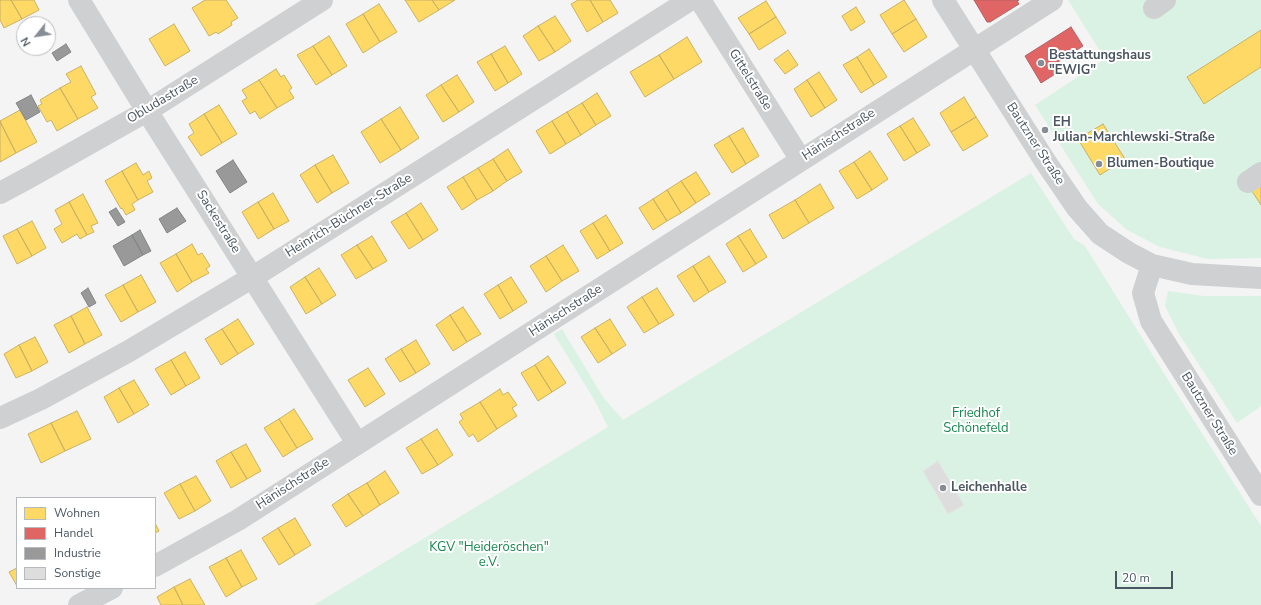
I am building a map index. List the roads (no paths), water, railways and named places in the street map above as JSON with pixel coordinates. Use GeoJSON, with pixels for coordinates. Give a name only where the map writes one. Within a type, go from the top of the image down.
{"type":"FeatureCollection","features":[{"type":"Feature","properties":{"kind":"street","name":"Sackestraße"},"geometry":{"type":"LineString","coordinates":[[79,0],[147,111],[358,443]]}},
{"type":"Feature","properties":{"kind":"street","name":"Obludastraße"},"geometry":{"type":"LineString","coordinates":[[0,193],[147,111],[322,0]]}},
{"type":"Feature","properties":{"kind":"street","name":"Heinrich-Büchner-Straße"},"geometry":{"type":"LineString","coordinates":[[0,418],[41,399],[129,351],[253,277],[690,0]]}},
{"type":"Feature","properties":{"kind":"street","name":"Gittelstraße"},"geometry":{"type":"LineString","coordinates":[[700,0],[801,160]]}},
{"type":"Feature","properties":{"kind":"street","name":"Bautzner Straße"},"geometry":{"type":"LineString","coordinates":[[943,0],[1045,161],[1077,208],[1100,234],[1129,253],[1152,265],[1192,274],[1261,278]]}},
{"type":"Feature","properties":{"kind":"street","name":"Hänischstraße"},"geometry":{"type":"LineString","coordinates":[[156,565],[238,520],[1052,0]]}},
{"type":"Feature","properties":{"kind":"street","name":"Bautzner Straße"},"geometry":{"type":"LineString","coordinates":[[1152,265],[1144,293],[1151,320],[1261,495]]}},
{"type":"Feature","properties":{"kind":"street"},"geometry":{"type":"LineString","coordinates":[[79,605],[110,589]]}},
{"type":"Feature","properties":{"kind":"place","name":"Bestattungshaus \"EWIG\""},"geometry":{"type":"Point","coordinates":[1041,63]}},
{"type":"Feature","properties":{"kind":"place","name":"EH Julian-Marchlewski-Straße"},"geometry":{"type":"Point","coordinates":[1045,130]}},
{"type":"Feature","properties":{"kind":"place","name":"Blumen-Boutique"},"geometry":{"type":"Point","coordinates":[1099,164]}},
{"type":"Feature","properties":{"kind":"place","name":"Leichenhalle"},"geometry":{"type":"Point","coordinates":[943,488]}},
{"type":"Feature","properties":{"kind":"park label","name":"Friedhof Schönefeld"},"geometry":{"type":"Point","coordinates":[976,422]}},
{"type":"Feature","properties":{"kind":"park label","name":"KGV \"Heideröschen\" e.V."},"geometry":{"type":"Point","coordinates":[489,556]}}]}
